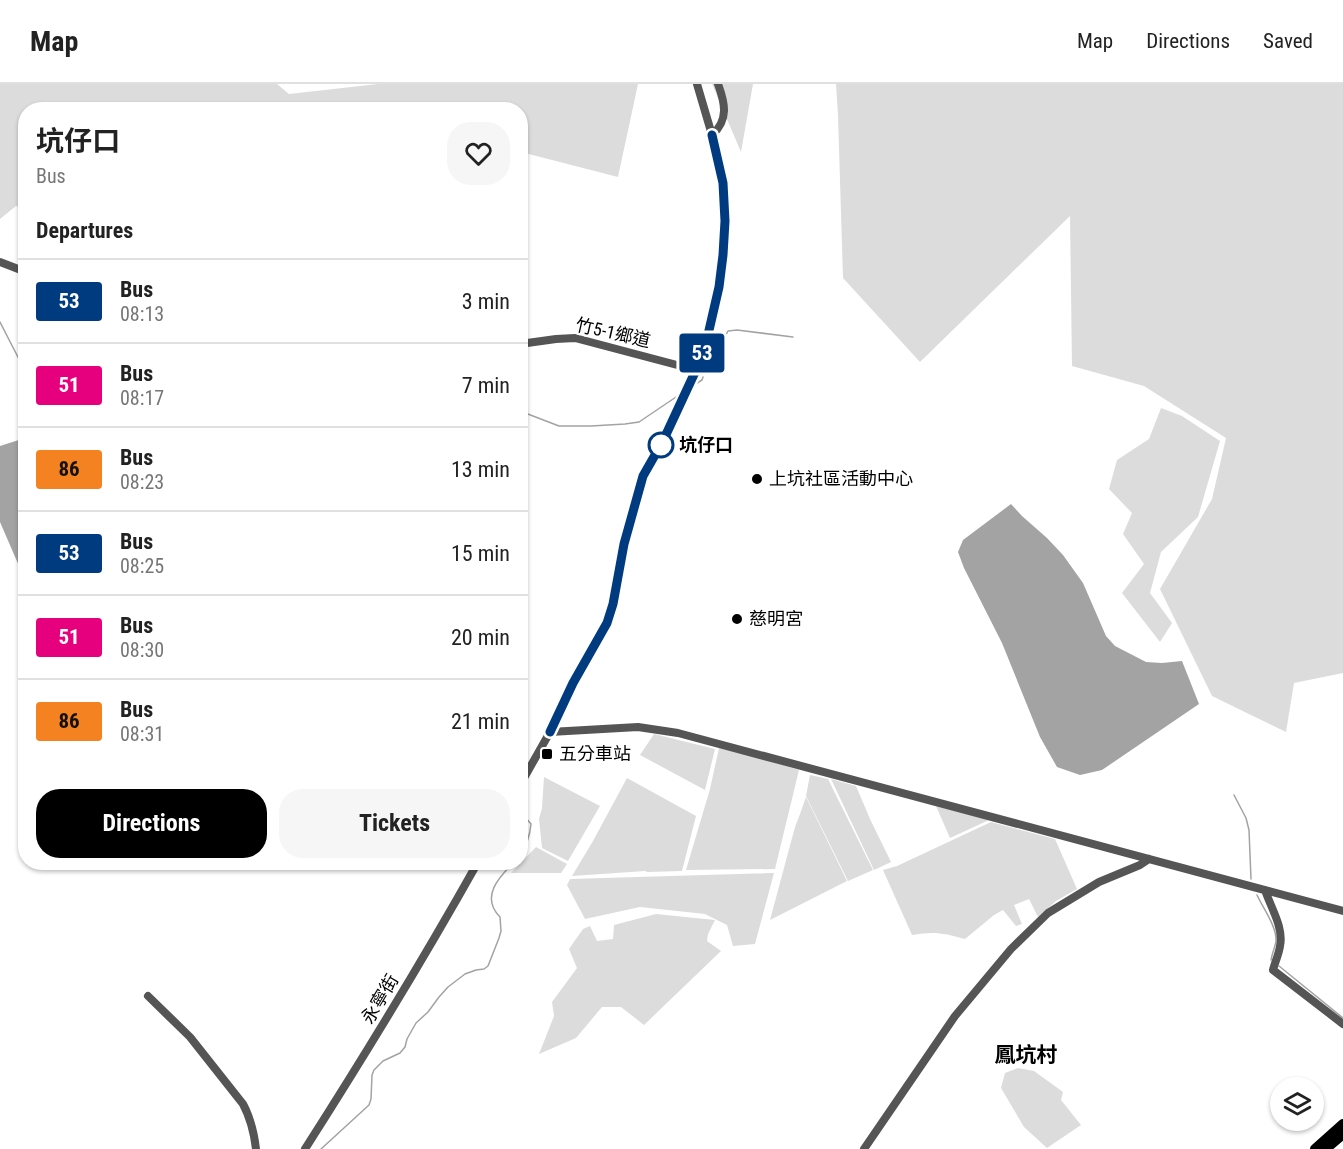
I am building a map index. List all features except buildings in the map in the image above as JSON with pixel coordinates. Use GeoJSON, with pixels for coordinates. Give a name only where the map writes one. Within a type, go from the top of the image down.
{"type":"FeatureCollection","features":[{"type":"Feature","properties":{"kind":"highway"},"geometry":{"type":"LineString","coordinates":[[1324,1149],[1343,1133]]}},
{"type":"Feature","properties":{"kind":"highway"},"geometry":{"type":"LineString","coordinates":[[1332,1149],[1343,1138]]}},
{"type":"Feature","properties":{"kind":"main road"},"geometry":{"type":"LineString","coordinates":[[1315,1149],[1343,1124]]}},
{"type":"Feature","properties":{"kind":"street"},"geometry":{"type":"LineString","coordinates":[[528,771],[607,623],[613,604],[624,544],[643,476],[663,441],[696,370],[707,339],[719,287],[725,221],[723,183],[697,84]]}},
{"type":"Feature","properties":{"kind":"street"},"geometry":{"type":"LineString","coordinates":[[712,135],[723,117],[724,102],[718,84]]}},
{"type":"Feature","properties":{"kind":"street"},"geometry":{"type":"LineString","coordinates":[[0,262],[18,269]]}},
{"type":"Feature","properties":{"kind":"street","name":"竹5-1鄉道"},"geometry":{"type":"LineString","coordinates":[[528,343],[575,338],[696,370]]}},
{"type":"Feature","properties":{"kind":"street"},"geometry":{"type":"LineString","coordinates":[[550,732],[638,727],[678,733],[1343,911]]}},
{"type":"Feature","properties":{"kind":"street"},"geometry":{"type":"LineString","coordinates":[[864,1149],[955,1016],[1011,950],[1048,914],[1075,896],[1099,882],[1140,866],[1149,859]]}},
{"type":"Feature","properties":{"kind":"street","name":"永寧街"},"geometry":{"type":"LineString","coordinates":[[305,1149],[440,931],[474,870]]}},
{"type":"Feature","properties":{"kind":"street"},"geometry":{"type":"LineString","coordinates":[[1265,891],[1279,926],[1281,944],[1273,970],[1343,1024]]}},
{"type":"Feature","properties":{"kind":"street"},"geometry":{"type":"LineString","coordinates":[[148,996],[190,1037],[243,1104],[253,1126],[256,1149]]}},
{"type":"Feature","properties":{"kind":"shaded area"},"geometry":{"type":"Polygon","coordinates":[[[0,84],[277,84],[289,94],[378,84],[638,84],[618,177],[528,154],[528,102],[18,102],[18,207],[0,219],[0,84]]]}},
{"type":"Feature","properties":{"kind":"shaded area"},"geometry":{"type":"Polygon","coordinates":[[[712,84],[753,84],[741,152],[712,84]]]}},
{"type":"Feature","properties":{"kind":"shaded area"},"geometry":{"type":"Polygon","coordinates":[[[836,84],[1343,84],[1343,673],[1294,683],[1286,732],[1212,696],[1160,589],[1212,499],[1226,438],[1144,386],[1072,366],[1070,216],[920,362],[843,278],[836,84]]]}},
{"type":"Feature","properties":{"kind":"shaded area"},"geometry":{"type":"Polygon","coordinates":[[[1161,408],[1182,416],[1220,441],[1198,517],[1161,552],[1150,593],[1172,623],[1160,642],[1122,593],[1144,564],[1123,534],[1132,513],[1109,489],[1117,460],[1149,439],[1161,408]]]}},
{"type":"Feature","properties":{"kind":"shaded area"},"geometry":{"type":"Polygon","coordinates":[[[18,440],[18,564],[0,522],[0,446],[18,440]]]}},
{"type":"Feature","properties":{"kind":"shaded area"},"geometry":{"type":"Polygon","coordinates":[[[1011,504],[1063,555],[1083,583],[1106,636],[1115,646],[1146,662],[1182,661],[1199,704],[1102,770],[1080,775],[1057,767],[1040,737],[1002,643],[958,552],[963,540],[1011,504]]]}},
{"type":"Feature","properties":{"kind":"shaded area"},"geometry":{"type":"Polygon","coordinates":[[[654,734],[715,749],[705,790],[640,755],[654,734]]]}},
{"type":"Feature","properties":{"kind":"shaded area"},"geometry":{"type":"Polygon","coordinates":[[[719,748],[799,770],[775,869],[686,870],[710,789],[719,748]]]}},
{"type":"Feature","properties":{"kind":"shaded area"},"geometry":{"type":"Polygon","coordinates":[[[810,775],[828,779],[873,870],[848,881],[806,796],[810,775]]]}},
{"type":"Feature","properties":{"kind":"shaded area"},"geometry":{"type":"Polygon","coordinates":[[[544,777],[600,806],[568,861],[542,848],[539,819],[544,777]]]}},
{"type":"Feature","properties":{"kind":"shaded area"},"geometry":{"type":"Polygon","coordinates":[[[627,778],[696,816],[682,871],[572,876],[593,841],[627,778]]]}},
{"type":"Feature","properties":{"kind":"shaded area"},"geometry":{"type":"Polygon","coordinates":[[[831,779],[856,786],[891,862],[874,870],[831,779]]]}},
{"type":"Feature","properties":{"kind":"shaded area"},"geometry":{"type":"Polygon","coordinates":[[[806,797],[847,881],[770,920],[795,827],[806,797]]]}},
{"type":"Feature","properties":{"kind":"shaded area"},"geometry":{"type":"Polygon","coordinates":[[[936,806],[989,820],[950,838],[936,806]]]}},
{"type":"Feature","properties":{"kind":"shaded area"},"geometry":{"type":"Polygon","coordinates":[[[991,822],[1055,839],[1077,889],[1056,901],[1038,917],[1029,899],[1014,905],[1022,924],[1016,926],[1003,910],[965,939],[939,933],[912,935],[883,870],[897,866],[991,822]]]}},
{"type":"Feature","properties":{"kind":"shaded area"},"geometry":{"type":"Polygon","coordinates":[[[536,847],[567,864],[561,873],[511,873],[514,870],[528,870],[528,855],[536,847]]]}},
{"type":"Feature","properties":{"kind":"shaded area"},"geometry":{"type":"Polygon","coordinates":[[[774,873],[755,944],[733,946],[727,925],[705,914],[640,907],[585,919],[567,885],[570,879],[774,873]]]}},
{"type":"Feature","properties":{"kind":"shaded area"},"geometry":{"type":"Polygon","coordinates":[[[656,914],[715,920],[707,941],[721,951],[644,1025],[621,1007],[602,1007],[576,1038],[539,1054],[554,1016],[552,1002],[577,968],[569,949],[583,929],[590,926],[597,941],[613,939],[614,925],[656,914]]]}},
{"type":"Feature","properties":{"kind":"shaded area"},"geometry":{"type":"Polygon","coordinates":[[[1018,1068],[1034,1071],[1063,1092],[1061,1100],[1081,1125],[1047,1148],[1024,1127],[1001,1088],[1005,1073],[1018,1068]]]}},
{"type":"Feature","properties":{"kind":"waterway"},"geometry":{"type":"LineString","coordinates":[[0,322],[18,357]]}},
{"type":"Feature","properties":{"kind":"waterway"},"geometry":{"type":"LineString","coordinates":[[708,368],[728,331],[737,330],[793,337]]}},
{"type":"Feature","properties":{"kind":"waterway"},"geometry":{"type":"LineString","coordinates":[[694,385],[703,377]]}},
{"type":"Feature","properties":{"kind":"waterway"},"geometry":{"type":"LineString","coordinates":[[528,414],[559,426],[625,424],[639,422],[679,395]]}},
{"type":"Feature","properties":{"kind":"waterway"},"geometry":{"type":"LineString","coordinates":[[1234,795],[1246,818],[1249,830],[1251,879]]}},
{"type":"Feature","properties":{"kind":"waterway"},"geometry":{"type":"LineString","coordinates":[[528,820],[531,824],[528,840]]}},
{"type":"Feature","properties":{"kind":"waterway"},"geometry":{"type":"LineString","coordinates":[[321,1149],[369,1105],[374,1070],[383,1061],[400,1053],[416,1023],[448,987],[465,974],[488,966],[501,931],[500,917],[494,910],[492,895],[498,881],[507,870]]}},
{"type":"Feature","properties":{"kind":"waterway"},"geometry":{"type":"LineString","coordinates":[[1257,895],[1276,936],[1271,960]]}},
{"type":"Feature","properties":{"kind":"waterway"},"geometry":{"type":"LineString","coordinates":[[1279,966],[1343,1018]]}},
{"type":"Feature","properties":{"kind":"bus line","name":"53"},"geometry":{"type":"LineString","coordinates":[[550,732],[573,683],[607,623],[613,604],[624,544],[643,476],[663,441],[696,370],[707,339],[719,287],[725,221],[723,183],[712,135]]}},
{"type":"Feature","properties":{"kind":"place","name":"坑仔口"},"geometry":{"type":"Point","coordinates":[661,445]}},
{"type":"Feature","properties":{"kind":"place","name":"上坑社區活動中心"},"geometry":{"type":"Point","coordinates":[757,479]}},
{"type":"Feature","properties":{"kind":"place","name":"慈明宮"},"geometry":{"type":"Point","coordinates":[737,619]}},
{"type":"Feature","properties":{"kind":"place","name":"五分車站"},"geometry":{"type":"Point","coordinates":[547,754]}},
{"type":"Feature","properties":{"kind":"district","name":"鳳坑村"},"geometry":{"type":"Point","coordinates":[1026,1055]}}]}
